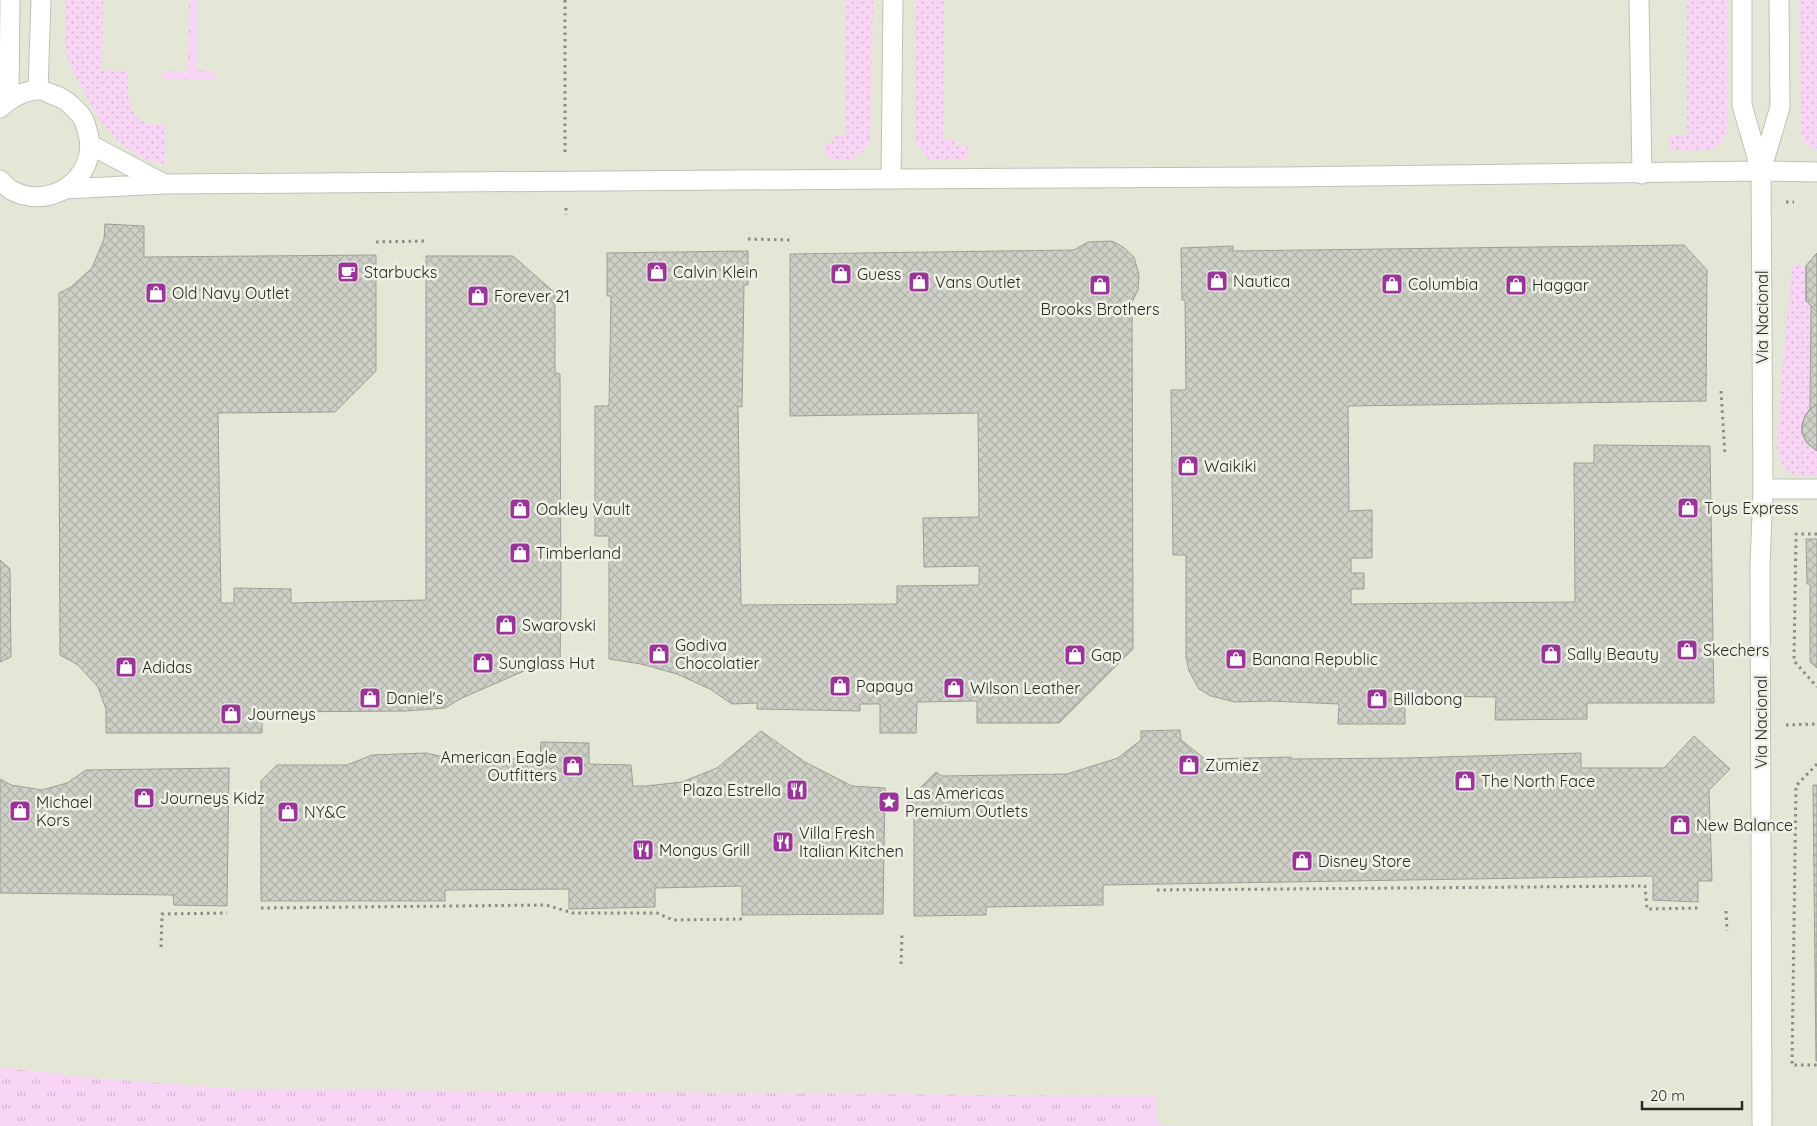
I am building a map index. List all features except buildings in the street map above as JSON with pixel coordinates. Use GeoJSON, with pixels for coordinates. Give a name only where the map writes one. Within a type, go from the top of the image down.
{"type":"FeatureCollection","features":[{"type":"Feature","properties":{"kind":"lane"},"geometry":{"type":"LineString","coordinates":[[0,180],[11,190],[30,196],[50,196],[66,189],[79,178],[87,163],[91,145],[84,118],[64,98],[38,90],[5,104],[10,0]]}},
{"type":"Feature","properties":{"kind":"lane"},"geometry":{"type":"LineString","coordinates":[[38,90],[41,0]]}},
{"type":"Feature","properties":{"kind":"lane"},"geometry":{"type":"LineString","coordinates":[[891,179],[893,0]]}},
{"type":"Feature","properties":{"kind":"lane"},"geometry":{"type":"LineString","coordinates":[[1639,0],[1642,174]]}},
{"type":"Feature","properties":{"kind":"lane","name":"Via Nacional"},"geometry":{"type":"LineString","coordinates":[[1742,0],[1742,105],[1761,171],[1763,489],[1760,566],[1762,1124]]}},
{"type":"Feature","properties":{"kind":"lane","name":"Via Nacional"},"geometry":{"type":"LineString","coordinates":[[1761,171],[1780,107],[1779,0]]}},
{"type":"Feature","properties":{"kind":"lane"},"geometry":{"type":"LineString","coordinates":[[91,145],[164,184]]}},
{"type":"Feature","properties":{"kind":"lane"},"geometry":{"type":"LineString","coordinates":[[66,189],[164,184],[1817,172]]}},
{"type":"Feature","properties":{"kind":"lane"},"geometry":{"type":"LineString","coordinates":[[1763,489],[1817,489]]}},
{"type":"Feature","properties":{"kind":"path"},"geometry":{"type":"LineString","coordinates":[[565,0],[566,215]]}},
{"type":"Feature","properties":{"kind":"path"},"geometry":{"type":"LineString","coordinates":[[748,239],[790,240]]}},
{"type":"Feature","properties":{"kind":"path"},"geometry":{"type":"LineString","coordinates":[[376,242],[426,241]]}},
{"type":"Feature","properties":{"kind":"path"},"geometry":{"type":"LineString","coordinates":[[1721,391],[1725,456]]}},
{"type":"Feature","properties":{"kind":"path"},"geometry":{"type":"LineString","coordinates":[[1817,534],[1796,534],[1794,661],[1817,687]]}},
{"type":"Feature","properties":{"kind":"path"},"geometry":{"type":"LineString","coordinates":[[1817,764],[1796,786],[1792,1065],[1817,1066]]}},
{"type":"Feature","properties":{"kind":"path"},"geometry":{"type":"LineString","coordinates":[[1157,890],[1645,886],[1647,909],[1698,908]]}},
{"type":"Feature","properties":{"kind":"path"},"geometry":{"type":"LineString","coordinates":[[260,908],[546,905],[573,913],[657,913],[674,920],[743,919]]}},
{"type":"Feature","properties":{"kind":"path"},"geometry":{"type":"LineString","coordinates":[[1726,912],[1727,932]]}},
{"type":"Feature","properties":{"kind":"path"},"geometry":{"type":"LineString","coordinates":[[161,946],[162,914],[227,913]]}},
{"type":"Feature","properties":{"kind":"path"},"geometry":{"type":"LineString","coordinates":[[901,964],[902,935]]}},
{"type":"Feature","properties":{"kind":"shaded area","name":"Las Americas Premium Outlets"},"geometry":{"type":"Polygon","coordinates":[[[0,0],[1817,0],[1817,1126],[1175,1126],[1158,1124],[1156,1096],[241,1089],[93,1078],[0,1067],[0,0]]]}},
{"type":"Feature","properties":{"kind":"green space"},"geometry":{"type":"Polygon","coordinates":[[[66,0],[103,0],[102,70],[128,71],[128,94],[132,110],[136,116],[150,124],[166,124],[166,164],[146,160],[120,143],[99,119],[71,68],[66,53],[66,0]]]}},
{"type":"Feature","properties":{"kind":"green space"},"geometry":{"type":"Polygon","coordinates":[[[189,0],[197,0],[197,70],[213,71],[216,76],[214,80],[166,80],[162,77],[162,73],[166,71],[188,71],[189,0]]]}},
{"type":"Feature","properties":{"kind":"green space"},"geometry":{"type":"Polygon","coordinates":[[[846,0],[873,0],[870,140],[859,156],[845,160],[831,160],[824,151],[825,144],[833,142],[834,135],[845,135],[846,0]]]}},
{"type":"Feature","properties":{"kind":"green space"},"geometry":{"type":"Polygon","coordinates":[[[916,0],[944,0],[943,139],[957,139],[956,146],[967,146],[969,151],[966,159],[929,160],[915,141],[916,0]]]}},
{"type":"Feature","properties":{"kind":"green space"},"geometry":{"type":"Polygon","coordinates":[[[1687,0],[1727,0],[1727,130],[1717,146],[1707,150],[1669,150],[1669,135],[1687,135],[1687,0]]]}},
{"type":"Feature","properties":{"kind":"green space"},"geometry":{"type":"Polygon","coordinates":[[[1800,0],[1817,0],[1817,150],[1805,144],[1801,135],[1800,0]]]}},
{"type":"Feature","properties":{"kind":"green space"},"geometry":{"type":"Polygon","coordinates":[[[1792,266],[1806,266],[1806,301],[1811,306],[1810,409],[1804,420],[1803,432],[1807,443],[1817,451],[1817,476],[1798,475],[1789,472],[1780,459],[1777,445],[1792,266]]]}},
{"type":"Feature","properties":{"kind":"green space"},"geometry":{"type":"Polygon","coordinates":[[[0,1067],[93,1078],[241,1089],[1156,1096],[1158,1124],[1175,1126],[0,1126],[0,1067]]]}},
{"type":"Feature","properties":{"kind":"place","name":"Starbucks"},"geometry":{"type":"Point","coordinates":[348,272]}},
{"type":"Feature","properties":{"kind":"place","name":"Calvin Klein"},"geometry":{"type":"Point","coordinates":[657,272]}},
{"type":"Feature","properties":{"kind":"place","name":"Guess"},"geometry":{"type":"Point","coordinates":[841,274]}},
{"type":"Feature","properties":{"kind":"place","name":"Nautica"},"geometry":{"type":"Point","coordinates":[1217,281]}},
{"type":"Feature","properties":{"kind":"place","name":"Vans Outlet"},"geometry":{"type":"Point","coordinates":[919,282]}},
{"type":"Feature","properties":{"kind":"place","name":"Columbia"},"geometry":{"type":"Point","coordinates":[1392,284]}},
{"type":"Feature","properties":{"kind":"place","name":"Brooks Brothers"},"geometry":{"type":"Point","coordinates":[1100,285]}},
{"type":"Feature","properties":{"kind":"place","name":"Haggar"},"geometry":{"type":"Point","coordinates":[1516,285]}},
{"type":"Feature","properties":{"kind":"place","name":"Old Navy Outlet"},"geometry":{"type":"Point","coordinates":[156,293]}},
{"type":"Feature","properties":{"kind":"place","name":"Forever 21"},"geometry":{"type":"Point","coordinates":[478,296]}},
{"type":"Feature","properties":{"kind":"place","name":"Waikiki"},"geometry":{"type":"Point","coordinates":[1188,466]}},
{"type":"Feature","properties":{"kind":"place","name":"Toys Express"},"geometry":{"type":"Point","coordinates":[1688,508]}},
{"type":"Feature","properties":{"kind":"place","name":"Oakley Vault"},"geometry":{"type":"Point","coordinates":[520,509]}},
{"type":"Feature","properties":{"kind":"place","name":"Timberland"},"geometry":{"type":"Point","coordinates":[520,553]}},
{"type":"Feature","properties":{"kind":"place","name":"Swarovski"},"geometry":{"type":"Point","coordinates":[506,625]}},
{"type":"Feature","properties":{"kind":"place","name":"Skechers"},"geometry":{"type":"Point","coordinates":[1687,650]}},
{"type":"Feature","properties":{"kind":"place","name":"Godiva Chocolatier"},"geometry":{"type":"Point","coordinates":[659,654]}},
{"type":"Feature","properties":{"kind":"place","name":"Sally Beauty"},"geometry":{"type":"Point","coordinates":[1551,654]}},
{"type":"Feature","properties":{"kind":"place","name":"Gap"},"geometry":{"type":"Point","coordinates":[1075,655]}},
{"type":"Feature","properties":{"kind":"place","name":"Banana Republic"},"geometry":{"type":"Point","coordinates":[1236,659]}},
{"type":"Feature","properties":{"kind":"place","name":"Sunglass Hut"},"geometry":{"type":"Point","coordinates":[483,663]}},
{"type":"Feature","properties":{"kind":"place","name":"Adidas"},"geometry":{"type":"Point","coordinates":[126,667]}},
{"type":"Feature","properties":{"kind":"place","name":"Papaya"},"geometry":{"type":"Point","coordinates":[840,686]}},
{"type":"Feature","properties":{"kind":"place","name":"Wilson Leather"},"geometry":{"type":"Point","coordinates":[954,688]}},
{"type":"Feature","properties":{"kind":"place","name":"Daniel's"},"geometry":{"type":"Point","coordinates":[370,698]}},
{"type":"Feature","properties":{"kind":"place","name":"Billabong"},"geometry":{"type":"Point","coordinates":[1377,699]}},
{"type":"Feature","properties":{"kind":"place","name":"Journeys"},"geometry":{"type":"Point","coordinates":[231,714]}},
{"type":"Feature","properties":{"kind":"place","name":"Zumiez"},"geometry":{"type":"Point","coordinates":[1189,765]}},
{"type":"Feature","properties":{"kind":"place","name":"American Eagle Outfitters"},"geometry":{"type":"Point","coordinates":[573,766]}},
{"type":"Feature","properties":{"kind":"place","name":"The North Face"},"geometry":{"type":"Point","coordinates":[1465,781]}},
{"type":"Feature","properties":{"kind":"place","name":"Plaza Estrella"},"geometry":{"type":"Point","coordinates":[797,790]}},
{"type":"Feature","properties":{"kind":"place","name":"Journeys Kidz"},"geometry":{"type":"Point","coordinates":[144,798]}},
{"type":"Feature","properties":{"kind":"place","name":"Las Americas Premium Outlets"},"geometry":{"type":"Point","coordinates":[889,802]}},
{"type":"Feature","properties":{"kind":"place","name":"Michael Kors"},"geometry":{"type":"Point","coordinates":[20,811]}},
{"type":"Feature","properties":{"kind":"place","name":"NY&C"},"geometry":{"type":"Point","coordinates":[288,812]}},
{"type":"Feature","properties":{"kind":"place","name":"New Balance"},"geometry":{"type":"Point","coordinates":[1680,825]}},
{"type":"Feature","properties":{"kind":"place","name":"Villa Fresh Italian Kitchen"},"geometry":{"type":"Point","coordinates":[783,842]}},
{"type":"Feature","properties":{"kind":"place","name":"Mongus Grill"},"geometry":{"type":"Point","coordinates":[643,850]}},
{"type":"Feature","properties":{"kind":"place","name":"Disney Store"},"geometry":{"type":"Point","coordinates":[1302,861]}}]}
